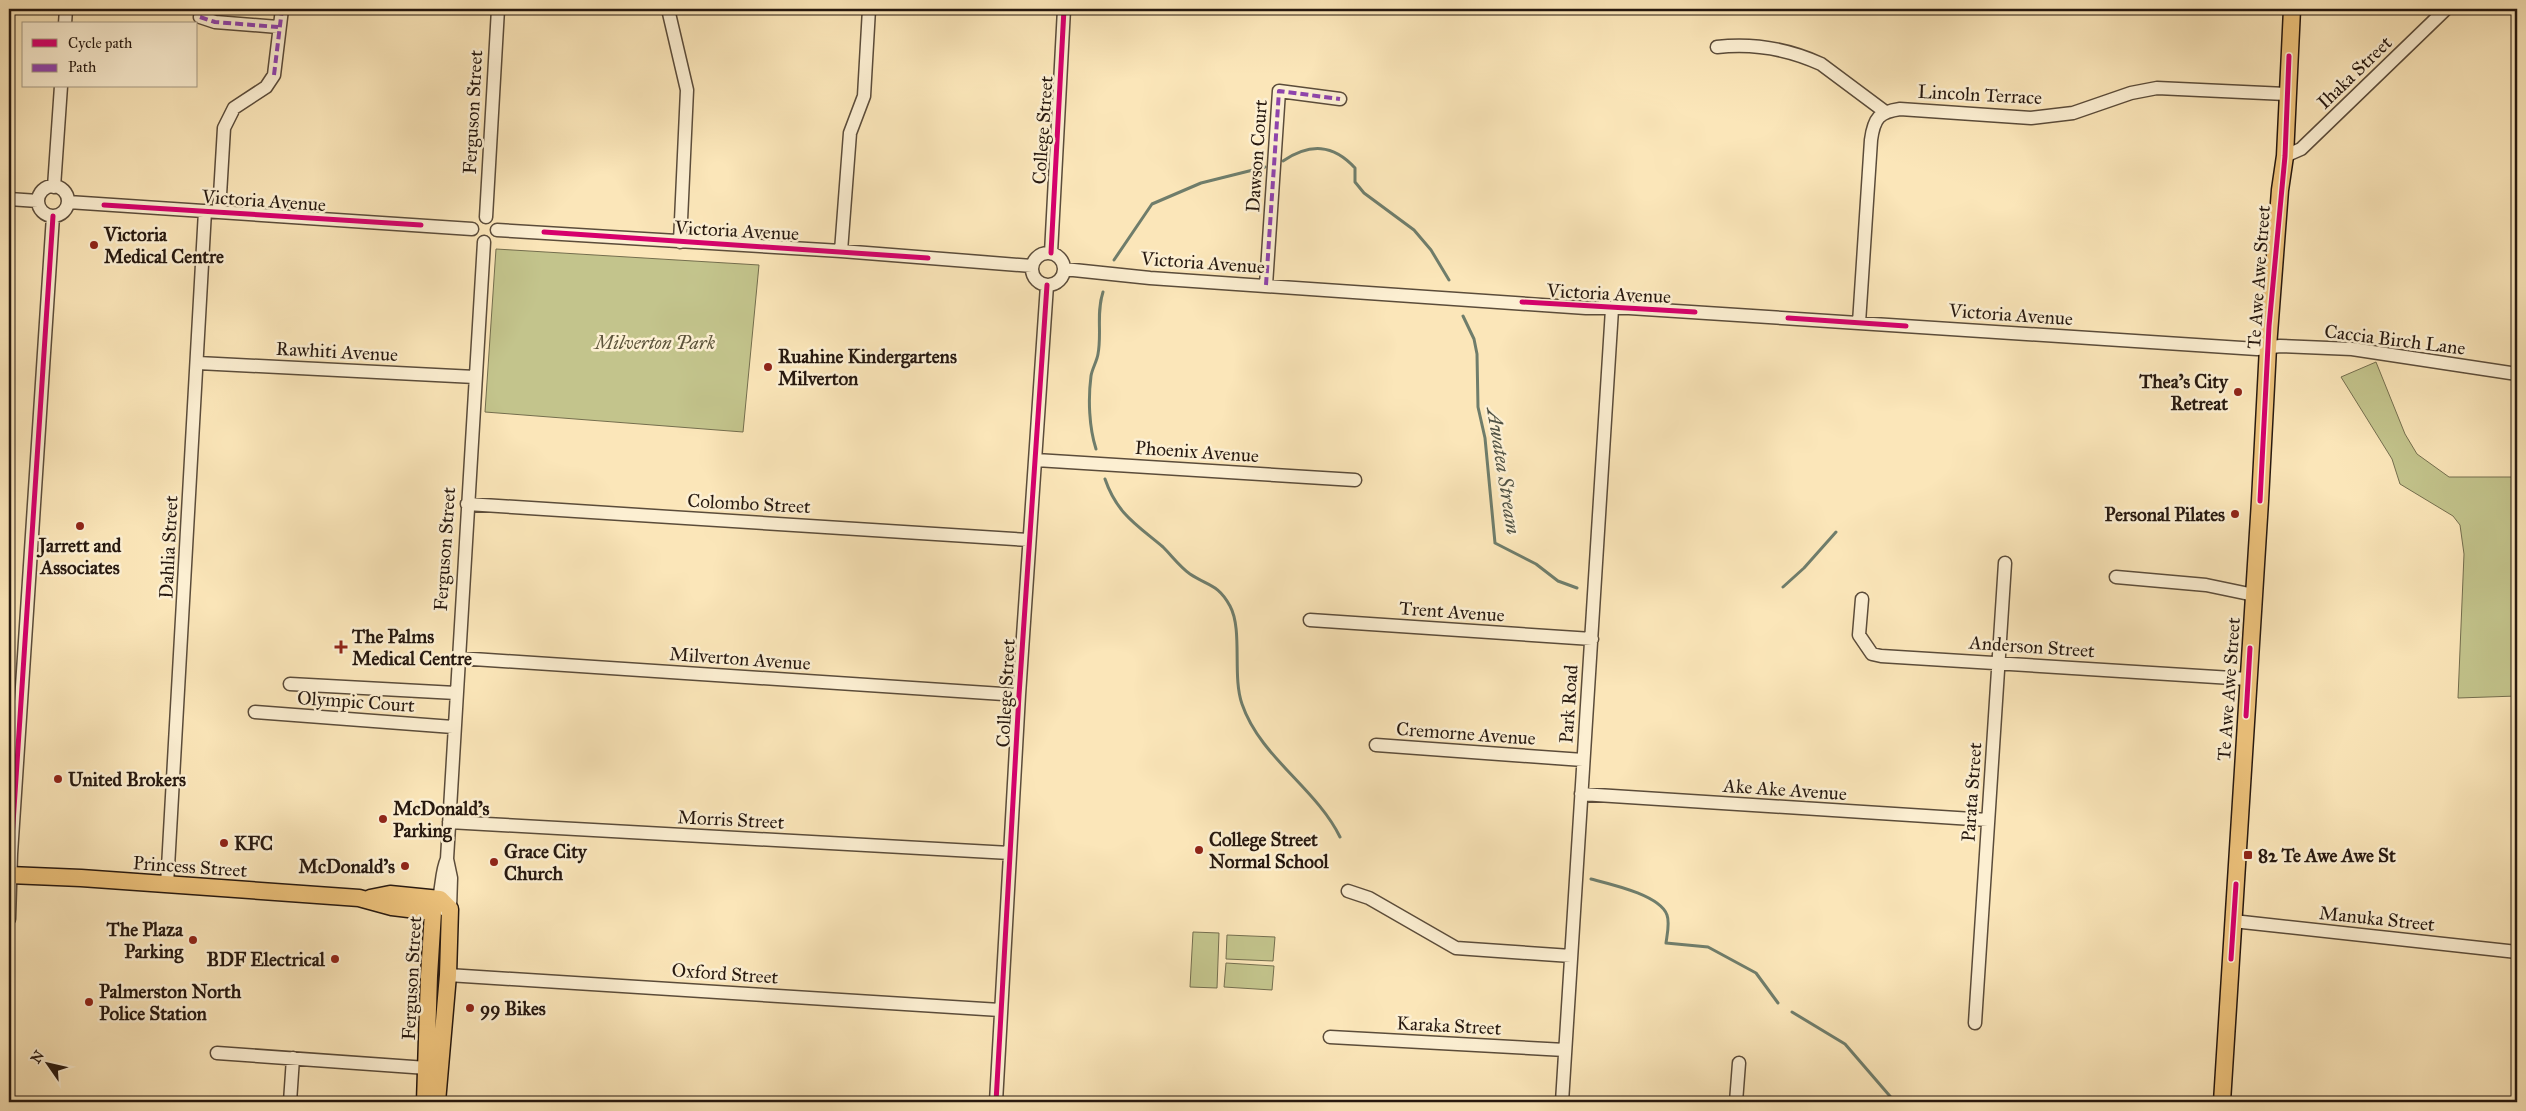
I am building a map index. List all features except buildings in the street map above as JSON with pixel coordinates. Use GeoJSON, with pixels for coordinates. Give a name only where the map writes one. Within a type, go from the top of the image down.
{"type":"FeatureCollection","features":[{"type":"Feature","properties":{"kind":"main road","name":"Te Awe Awe Street"},"geometry":{"type":"LineString","coordinates":[[2222,1102],[2268,348],[2280,190],[2285,156],[2286,94],[2292,9]]}},
{"type":"Feature","properties":{"kind":"main road","name":"Princess Street"},"geometry":{"type":"LineString","coordinates":[[10,875],[81,878],[367,898],[390,894],[441,907]]}},
{"type":"Feature","properties":{"kind":"main road","name":"Ferguson Street"},"geometry":{"type":"LineString","coordinates":[[437,1102],[448,975],[441,907]]}},
{"type":"Feature","properties":{"kind":"main road","name":"Ferguson Street"},"geometry":{"type":"LineString","coordinates":[[425,1102],[428,976],[441,907]]}},
{"type":"Feature","properties":{"kind":"street"},"geometry":{"type":"LineString","coordinates":[[65,22],[66,9]]}},
{"type":"Feature","properties":{"kind":"street"},"geometry":{"type":"LineString","coordinates":[[219,212],[224,128],[234,108],[266,87],[274,75],[278,27],[282,9]]}},
{"type":"Feature","properties":{"kind":"street","name":"Ferguson Street"},"geometry":{"type":"LineString","coordinates":[[486,217],[498,9]]}},
{"type":"Feature","properties":{"kind":"street"},"geometry":{"type":"LineString","coordinates":[[668,9],[687,90],[680,242]]}},
{"type":"Feature","properties":{"kind":"street"},"geometry":{"type":"LineString","coordinates":[[841,251],[850,133],[864,96],[869,9]]}},
{"type":"Feature","properties":{"kind":"street","name":"College Street"},"geometry":{"type":"LineString","coordinates":[[1051,253],[1064,9]]}},
{"type":"Feature","properties":{"kind":"street","name":"Ihaka Street"},"geometry":{"type":"LineString","coordinates":[[2285,156],[2301,149],[2446,9]]}},
{"type":"Feature","properties":{"kind":"street"},"geometry":{"type":"LineString","coordinates":[[200,16],[215,22],[278,27]]}},
{"type":"Feature","properties":{"kind":"street"},"geometry":{"type":"LineString","coordinates":[[1717,47],[1734,45],[1773,48],[1809,58],[1821,64],[1884,111],[1877,118],[1871,140],[1859,323]]}},
{"type":"Feature","properties":{"kind":"street"},"geometry":{"type":"LineString","coordinates":[[54,187],[61,88]]}},
{"type":"Feature","properties":{"kind":"street","name":"Lincoln Terrace"},"geometry":{"type":"LineString","coordinates":[[1884,111],[1900,109],[2031,118],[2073,113],[2131,93],[2157,88],[2286,94]]}},
{"type":"Feature","properties":{"kind":"street","name":"Dawson Court"},"geometry":{"type":"LineString","coordinates":[[1266,285],[1279,90],[1340,99]]}},
{"type":"Feature","properties":{"kind":"street"},"geometry":{"type":"LineString","coordinates":[[54,187],[62,190],[68,202],[61,213],[53,216],[41,210],[38,201],[45,189],[54,187]]}},
{"type":"Feature","properties":{"kind":"street"},"geometry":{"type":"LineString","coordinates":[[9,199],[38,201]]}},
{"type":"Feature","properties":{"kind":"street","name":"Victoria Avenue"},"geometry":{"type":"LineString","coordinates":[[68,202],[472,229]]}},
{"type":"Feature","properties":{"kind":"street","name":"Dahlia Street"},"geometry":{"type":"LineString","coordinates":[[167,885],[198,363],[205,211]]}},
{"type":"Feature","properties":{"kind":"street"},"geometry":{"type":"LineString","coordinates":[[9,919],[10,875],[53,216]]}},
{"type":"Feature","properties":{"kind":"street"},"geometry":{"type":"LineString","coordinates":[[486,217],[495,222],[497,230],[492,239],[484,242],[476,238],[472,229],[475,221],[486,217]]}},
{"type":"Feature","properties":{"kind":"street","name":"Victoria Avenue"},"geometry":{"type":"LineString","coordinates":[[497,230],[841,251],[1032,266]]}},
{"type":"Feature","properties":{"kind":"street","name":"Ferguson Street"},"geometry":{"type":"LineString","coordinates":[[441,907],[451,878],[447,859],[453,727],[484,242]]}},
{"type":"Feature","properties":{"kind":"street"},"geometry":{"type":"LineString","coordinates":[[1051,253],[1060,259],[1064,270],[1060,279],[1047,285],[1037,281],[1033,276],[1032,266],[1037,256],[1051,253]]}},
{"type":"Feature","properties":{"kind":"street","name":"Victoria Avenue"},"geometry":{"type":"LineString","coordinates":[[1064,270],[1612,309],[2268,348]]}},
{"type":"Feature","properties":{"kind":"street","name":"College Street"},"geometry":{"type":"LineString","coordinates":[[996,1102],[1019,695],[1047,285]]}},
{"type":"Feature","properties":{"kind":"street","name":"Park Road"},"geometry":{"type":"LineString","coordinates":[[1562,1102],[1612,309]]}},
{"type":"Feature","properties":{"kind":"street","name":"Caccia Birch Lane"},"geometry":{"type":"LineString","coordinates":[[2268,348],[2280,346],[2352,349],[2517,374]]}},
{"type":"Feature","properties":{"kind":"street","name":"Rawhiti Avenue"},"geometry":{"type":"LineString","coordinates":[[198,363],[475,377]]}},
{"type":"Feature","properties":{"kind":"street","name":"Phoenix Avenue"},"geometry":{"type":"LineString","coordinates":[[1036,460],[1356,480]]}},
{"type":"Feature","properties":{"kind":"street","name":"Colombo Street"},"geometry":{"type":"LineString","coordinates":[[467,504],[1029,540]]}},
{"type":"Feature","properties":{"kind":"street","name":"Parata Street"},"geometry":{"type":"LineString","coordinates":[[1975,1023],[2005,563]]}},
{"type":"Feature","properties":{"kind":"street"},"geometry":{"type":"LineString","coordinates":[[2116,576],[2206,585],[2254,595]]}},
{"type":"Feature","properties":{"kind":"street","name":"Anderson Street"},"geometry":{"type":"LineString","coordinates":[[1862,599],[1859,635],[1872,654],[2248,679]]}},
{"type":"Feature","properties":{"kind":"street","name":"Trent Avenue"},"geometry":{"type":"LineString","coordinates":[[1310,620],[1592,639]]}},
{"type":"Feature","properties":{"kind":"street","name":"Milverton Avenue"},"geometry":{"type":"LineString","coordinates":[[458,658],[1019,695]]}},
{"type":"Feature","properties":{"kind":"street"},"geometry":{"type":"LineString","coordinates":[[290,684],[456,693]]}},
{"type":"Feature","properties":{"kind":"street","name":"Olympic Court"},"geometry":{"type":"LineString","coordinates":[[255,712],[453,727]]}},
{"type":"Feature","properties":{"kind":"street","name":"Cremorne Avenue"},"geometry":{"type":"LineString","coordinates":[[1376,745],[1583,760]]}},
{"type":"Feature","properties":{"kind":"street","name":"Ake Ake Avenue"},"geometry":{"type":"LineString","coordinates":[[1581,794],[1988,820]]}},
{"type":"Feature","properties":{"kind":"street","name":"Morris Street"},"geometry":{"type":"LineString","coordinates":[[449,822],[1010,853]]}},
{"type":"Feature","properties":{"kind":"street"},"geometry":{"type":"LineString","coordinates":[[1348,891],[1369,898],[1456,948],[1571,956]]}},
{"type":"Feature","properties":{"kind":"street","name":"Manuka Street"},"geometry":{"type":"LineString","coordinates":[[2233,921],[2517,952]]}},
{"type":"Feature","properties":{"kind":"street","name":"Oxford Street"},"geometry":{"type":"LineString","coordinates":[[448,975],[1000,1010]]}},
{"type":"Feature","properties":{"kind":"street","name":"Karaka Street"},"geometry":{"type":"LineString","coordinates":[[1330,1037],[1565,1050]]}},
{"type":"Feature","properties":{"kind":"street"},"geometry":{"type":"LineString","coordinates":[[217,1053],[427,1068]]}},
{"type":"Feature","properties":{"kind":"street"},"geometry":{"type":"LineString","coordinates":[[290,1102],[294,1058]]}},
{"type":"Feature","properties":{"kind":"street"},"geometry":{"type":"LineString","coordinates":[[1736,1102],[1739,1063]]}},
{"type":"Feature","properties":{"kind":"green space","name":"Milverton Park"},"geometry":{"type":"Polygon","coordinates":[[[496,249],[759,265],[743,432],[485,412],[496,249]]]}},
{"type":"Feature","properties":{"kind":"green space"},"geometry":{"type":"Polygon","coordinates":[[[2376,362],[2405,434],[2417,454],[2449,477],[2517,477],[2517,696],[2458,698],[2464,554],[2460,525],[2453,516],[2400,484],[2392,459],[2341,377],[2376,362]]]}},
{"type":"Feature","properties":{"kind":"green space"},"geometry":{"type":"Polygon","coordinates":[[[1193,932],[1219,933],[1217,988],[1190,987],[1193,932]]]}},
{"type":"Feature","properties":{"kind":"green space"},"geometry":{"type":"Polygon","coordinates":[[[1227,935],[1275,937],[1273,961],[1226,959],[1227,935]]]}},
{"type":"Feature","properties":{"kind":"green space"},"geometry":{"type":"Polygon","coordinates":[[[1226,963],[1274,966],[1272,990],[1224,987],[1226,963]]]}},
{"type":"Feature","properties":{"kind":"waterway"},"geometry":{"type":"LineString","coordinates":[[1283,161],[1293,155],[1312,149],[1330,150],[1347,160],[1355,168],[1355,182],[1364,193],[1414,230],[1431,250],[1449,280]]}},
{"type":"Feature","properties":{"kind":"waterway","name":"Awatea Stream"},"geometry":{"type":"LineString","coordinates":[[1114,260],[1152,204],[1201,183],[1265,167]]}},
{"type":"Feature","properties":{"kind":"waterway","name":"Awatea Stream"},"geometry":{"type":"LineString","coordinates":[[1096,449],[1090,413],[1090,394],[1091,376],[1099,346],[1100,308],[1103,292]]}},
{"type":"Feature","properties":{"kind":"waterway","name":"Awatea Stream"},"geometry":{"type":"LineString","coordinates":[[1463,316],[1474,339],[1477,354],[1478,407],[1485,438],[1495,543],[1536,564],[1558,581],[1577,588]]}},
{"type":"Feature","properties":{"kind":"waterway","name":"Awatea Stream"},"geometry":{"type":"LineString","coordinates":[[1105,479],[1115,501],[1136,525],[1163,547],[1186,571],[1217,589],[1226,599],[1234,616],[1236,628],[1239,693],[1250,723],[1275,756],[1330,819],[1340,837]]}},
{"type":"Feature","properties":{"kind":"waterway"},"geometry":{"type":"LineString","coordinates":[[1783,587],[1804,568],[1836,532]]}},
{"type":"Feature","properties":{"kind":"waterway","name":"Awatea Stream"},"geometry":{"type":"LineString","coordinates":[[1591,879],[1634,891],[1655,902],[1663,908],[1668,918],[1666,943],[1708,947],[1756,973],[1778,1003]]}},
{"type":"Feature","properties":{"kind":"waterway","name":"Awatea Stream"},"geometry":{"type":"LineString","coordinates":[[1792,1012],[1845,1044],[1895,1102]]}},
{"type":"Feature","properties":{"kind":"marked path"},"geometry":{"type":"LineString","coordinates":[[274,75],[282,9]]}},
{"type":"Feature","properties":{"kind":"marked path"},"geometry":{"type":"LineString","coordinates":[[200,17],[215,22],[278,27]]}},
{"type":"Feature","properties":{"kind":"marked path"},"geometry":{"type":"LineString","coordinates":[[1266,285],[1279,91],[1340,99]]}},
{"type":"Feature","properties":{"kind":"cycle path"},"geometry":{"type":"LineString","coordinates":[[1051,253],[1064,9]]}},
{"type":"Feature","properties":{"kind":"cycle path"},"geometry":{"type":"LineString","coordinates":[[2260,501],[2269,326],[2285,156],[2289,56]]}},
{"type":"Feature","properties":{"kind":"cycle path"},"geometry":{"type":"LineString","coordinates":[[104,205],[421,225]]}},
{"type":"Feature","properties":{"kind":"cycle path"},"geometry":{"type":"LineString","coordinates":[[9,919],[11,854],[53,216]]}},
{"type":"Feature","properties":{"kind":"cycle path"},"geometry":{"type":"LineString","coordinates":[[544,232],[928,258]]}},
{"type":"Feature","properties":{"kind":"cycle path"},"geometry":{"type":"LineString","coordinates":[[996,1102],[1019,695],[1047,285]]}},
{"type":"Feature","properties":{"kind":"cycle path"},"geometry":{"type":"LineString","coordinates":[[1522,302],[1695,312]]}},
{"type":"Feature","properties":{"kind":"cycle path"},"geometry":{"type":"LineString","coordinates":[[1788,318],[1906,326]]}},
{"type":"Feature","properties":{"kind":"cycle path"},"geometry":{"type":"LineString","coordinates":[[2246,716],[2250,648]]}},
{"type":"Feature","properties":{"kind":"cycle path"},"geometry":{"type":"LineString","coordinates":[[2231,959],[2236,884]]}},
{"type":"Feature","properties":{"kind":"place","name":"Victoria Medical Centre"},"geometry":{"type":"Point","coordinates":[94,245]}},
{"type":"Feature","properties":{"kind":"place","name":"Ruahine Kindergartens Milverton"},"geometry":{"type":"Point","coordinates":[768,367]}},
{"type":"Feature","properties":{"kind":"place","name":"Thea's City Retreat"},"geometry":{"type":"Point","coordinates":[2238,392]}},
{"type":"Feature","properties":{"kind":"place","name":"Personal Pilates"},"geometry":{"type":"Point","coordinates":[2235,514]}},
{"type":"Feature","properties":{"kind":"place","name":"Jarrett and Associates"},"geometry":{"type":"Point","coordinates":[80,526]}},
{"type":"Feature","properties":{"kind":"place","name":"The Palms Medical Centre"},"geometry":{"type":"Point","coordinates":[341,647]}},
{"type":"Feature","properties":{"kind":"place","name":"United Brokers"},"geometry":{"type":"Point","coordinates":[58,779]}},
{"type":"Feature","properties":{"kind":"place","name":"McDonald's Parking"},"geometry":{"type":"Point","coordinates":[383,819]}},
{"type":"Feature","properties":{"kind":"place","name":"KFC"},"geometry":{"type":"Point","coordinates":[224,843]}},
{"type":"Feature","properties":{"kind":"place","name":"College Street Normal School"},"geometry":{"type":"Point","coordinates":[1199,850]}},
{"type":"Feature","properties":{"kind":"place","name":"82 Te Awe Awe St"},"geometry":{"type":"Point","coordinates":[2248,855]}},
{"type":"Feature","properties":{"kind":"place","name":"Grace City Church"},"geometry":{"type":"Point","coordinates":[494,862]}},
{"type":"Feature","properties":{"kind":"place","name":"McDonald's"},"geometry":{"type":"Point","coordinates":[405,866]}},
{"type":"Feature","properties":{"kind":"place","name":"The Plaza Parking"},"geometry":{"type":"Point","coordinates":[193,940]}},
{"type":"Feature","properties":{"kind":"place","name":"BDF Electrical"},"geometry":{"type":"Point","coordinates":[335,959]}},
{"type":"Feature","properties":{"kind":"place","name":"Palmerston North Police Station"},"geometry":{"type":"Point","coordinates":[89,1002]}},
{"type":"Feature","properties":{"kind":"place","name":"99 Bikes"},"geometry":{"type":"Point","coordinates":[470,1008]}}]}
